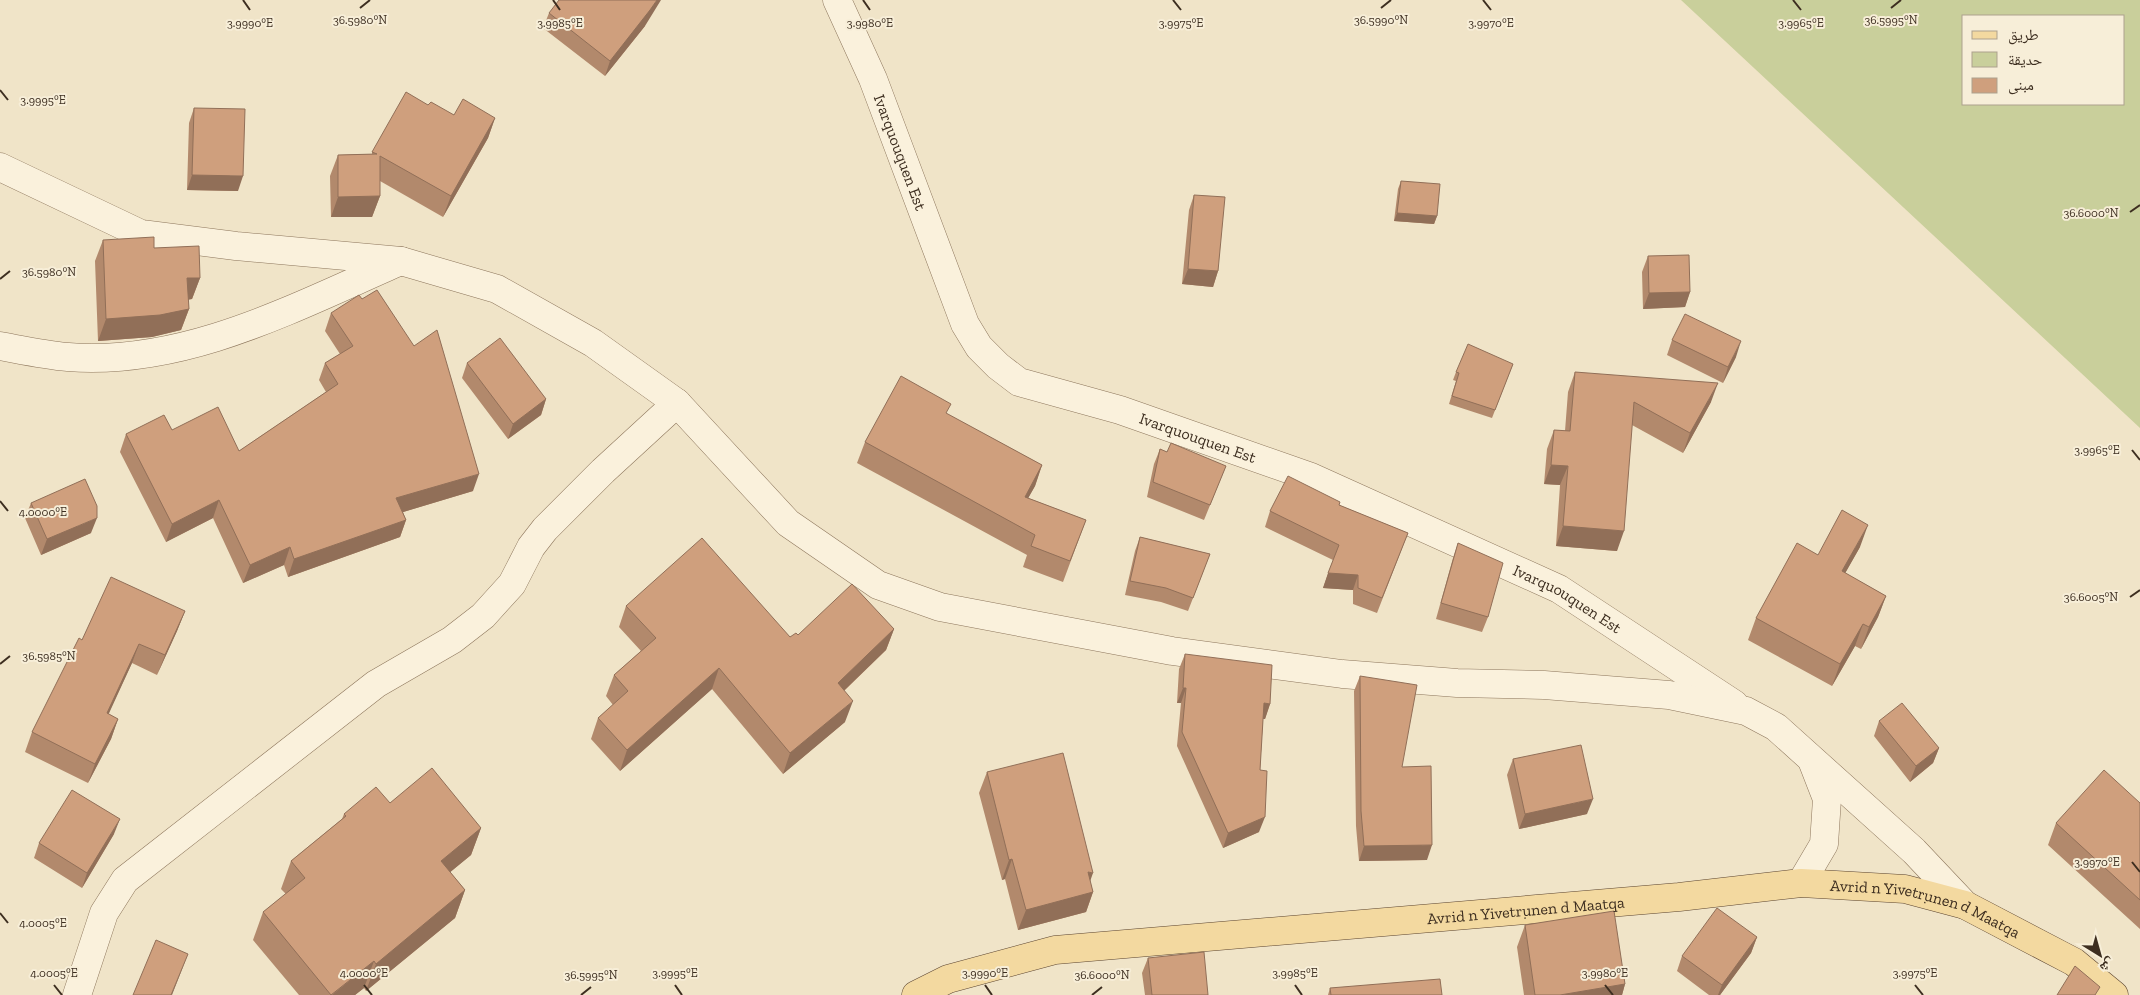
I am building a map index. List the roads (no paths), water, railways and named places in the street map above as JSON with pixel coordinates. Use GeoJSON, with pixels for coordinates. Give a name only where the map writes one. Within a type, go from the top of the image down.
{"type":"FeatureCollection","features":[{"type":"Feature","properties":{"kind":"main road","name":"Avrid n Yivetṛunen d Maatqa"},"geometry":{"type":"LineString","coordinates":[[916,995],[948,979],[1055,950],[1679,897],[1801,883],[1905,889],[1965,905],[2074,962],[2114,995]]}},
{"type":"Feature","properties":{"kind":"street","name":"Ivarquouquen Est"},"geometry":{"type":"LineString","coordinates":[[837,0],[873,79],[965,324],[979,347],[998,366],[1020,382],[1120,410],[1311,478],[1559,588],[1746,711]]}},
{"type":"Feature","properties":{"kind":"street"},"geometry":{"type":"LineString","coordinates":[[0,167],[141,234],[236,246],[401,261],[497,289],[593,343],[677,403],[788,523],[878,586],[940,607],[1172,651],[1342,674],[1457,683],[1544,685],[1669,695],[1746,711],[1776,727],[1810,757],[1914,851],[1965,905]]}},
{"type":"Feature","properties":{"kind":"street"},"geometry":{"type":"LineString","coordinates":[[0,346],[68,357],[125,355],[184,347],[260,322],[401,261]]}},
{"type":"Feature","properties":{"kind":"street"},"geometry":{"type":"LineString","coordinates":[[77,995],[104,913],[125,880],[376,684],[452,640],[483,616],[512,584],[531,547],[545,529],[603,471],[677,403]]}},
{"type":"Feature","properties":{"kind":"street"},"geometry":{"type":"LineString","coordinates":[[1801,883],[1824,844],[1827,799],[1810,757]]}}]}
